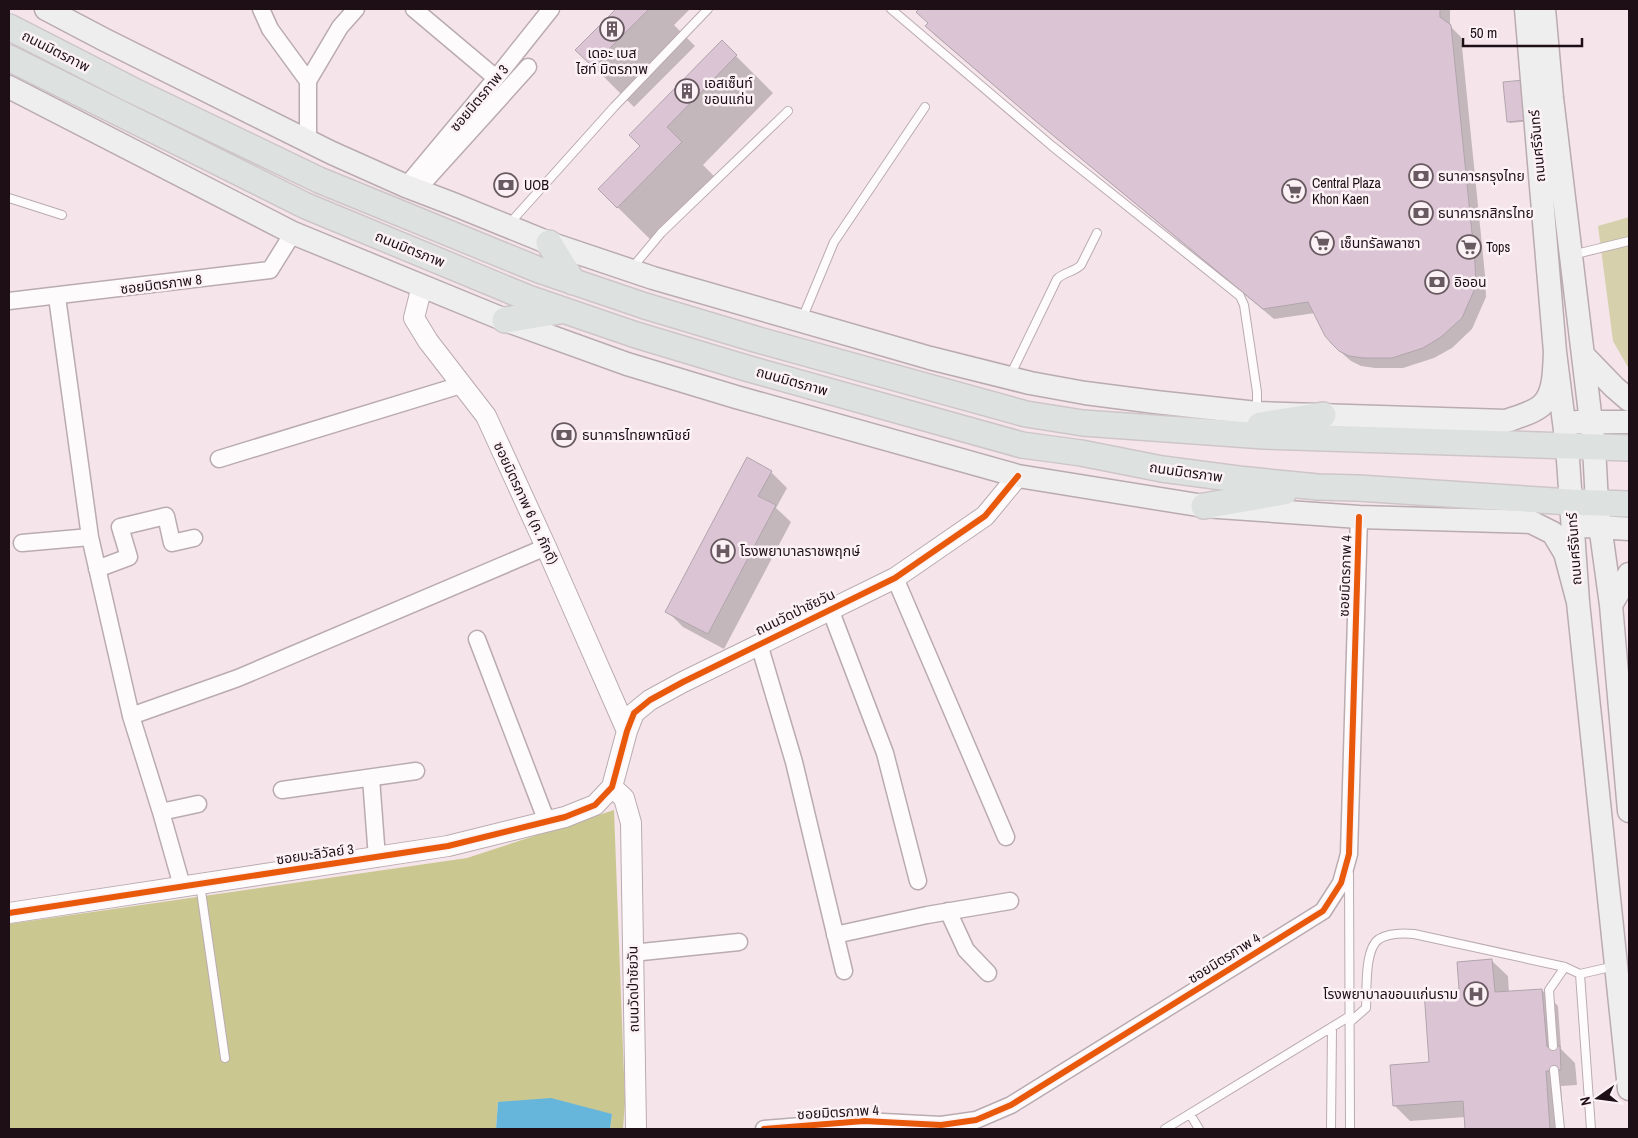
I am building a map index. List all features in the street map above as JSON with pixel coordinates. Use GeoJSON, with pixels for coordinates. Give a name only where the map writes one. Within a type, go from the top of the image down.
{"type":"FeatureCollection","features":[{"type":"Feature","properties":{"kind":"main road"},"geometry":{"type":"LineString","coordinates":[[46,9],[308,141],[411,188],[549,244],[630,270],[930,358],[1053,387],[1155,402],[1257,413],[1506,421],[1629,422]]}},
{"type":"Feature","properties":{"kind":"main road","name":"ถนนศรีจันทร์"},"geometry":{"type":"LineString","coordinates":[[1526,9],[1555,352],[1567,446],[1578,602],[1629,1089]]}},
{"type":"Feature","properties":{"kind":"main road","name":"ถนนศรีจันทร์"},"geometry":{"type":"LineString","coordinates":[[1544,9],[1570,256],[1594,447],[1597,503],[1611,605],[1629,811]]}},
{"type":"Feature","properties":{"kind":"main road","name":"ถนนมิตรภาพ"},"geometry":{"type":"LineString","coordinates":[[9,26],[132,90],[319,180],[538,270],[645,306],[815,356],[1017,411],[1083,423],[1264,436],[1629,448]]}},
{"type":"Feature","properties":{"kind":"main road","name":"ถนนมิตรภาพ"},"geometry":{"type":"LineString","coordinates":[[9,58],[306,206],[519,294],[636,335],[746,368],[1022,445],[1080,453],[1162,469],[1238,479],[1318,487],[1358,488],[1571,513],[1597,503],[1629,504]]}},
{"type":"Feature","properties":{"kind":"main road"},"geometry":{"type":"LineString","coordinates":[[9,87],[293,233],[505,320],[627,364],[709,389],[1018,476],[1204,506],[1359,517],[1531,522],[1571,513],[1600,527],[1629,529]]}},
{"type":"Feature","properties":{"kind":"main road"},"geometry":{"type":"LineString","coordinates":[[549,244],[573,282]]}},
{"type":"Feature","properties":{"kind":"main road"},"geometry":{"type":"LineString","coordinates":[[505,320],[565,311]]}},
{"type":"Feature","properties":{"kind":"main road"},"geometry":{"type":"LineString","coordinates":[[1506,421],[1536,410],[1543,405],[1552,384],[1555,352]]}},
{"type":"Feature","properties":{"kind":"main road"},"geometry":{"type":"LineString","coordinates":[[1583,355],[1629,400]]}},
{"type":"Feature","properties":{"kind":"main road"},"geometry":{"type":"LineString","coordinates":[[1213,432],[1322,415]]}},
{"type":"Feature","properties":{"kind":"main road"},"geometry":{"type":"LineString","coordinates":[[1204,506],[1318,487]]}},
{"type":"Feature","properties":{"kind":"main road"},"geometry":{"type":"LineString","coordinates":[[1531,522],[1553,533],[1565,553],[1578,602]]}},
{"type":"Feature","properties":{"kind":"main road"},"geometry":{"type":"LineString","coordinates":[[1611,605],[1629,574]]}},
{"type":"Feature","properties":{"kind":"street"},"geometry":{"type":"LineString","coordinates":[[261,9],[270,29],[308,81]]}},
{"type":"Feature","properties":{"kind":"street"},"geometry":{"type":"LineString","coordinates":[[308,141],[308,81],[340,27],[356,9]]}},
{"type":"Feature","properties":{"kind":"street"},"geometry":{"type":"LineString","coordinates":[[414,9],[496,78]]}},
{"type":"Feature","properties":{"kind":"street","name":"ซอยมิตรภาพ 3"},"geometry":{"type":"LineString","coordinates":[[411,188],[551,9]]}},
{"type":"Feature","properties":{"kind":"street"},"geometry":{"type":"LineString","coordinates":[[411,188],[528,67]]}},
{"type":"Feature","properties":{"kind":"street","name":"ซอยมิตรภาพ 8"},"geometry":{"type":"LineString","coordinates":[[9,302],[270,270],[293,233]]}},
{"type":"Feature","properties":{"kind":"street","name":"ซอยมิตรภาพ 6 (ภ. ภักดี)"},"geometry":{"type":"LineString","coordinates":[[422,286],[414,318],[428,341],[486,416],[627,732]]}},
{"type":"Feature","properties":{"kind":"street"},"geometry":{"type":"LineString","coordinates":[[57,297],[90,537],[131,716],[161,812],[191,885]]}},
{"type":"Feature","properties":{"kind":"street"},"geometry":{"type":"LineString","coordinates":[[219,459],[461,384]]}},
{"type":"Feature","properties":{"kind":"street","name":"ถนนวัดป่าชัยวัน"},"geometry":{"type":"LineString","coordinates":[[636,1129],[631,823],[624,798],[612,787],[634,713],[650,700],[759,644],[895,578],[985,516],[1018,476]]}},
{"type":"Feature","properties":{"kind":"street"},"geometry":{"type":"LineString","coordinates":[[98,569],[129,557],[120,527],[166,516],[172,544],[194,538]]}},
{"type":"Feature","properties":{"kind":"street","name":"ซอยมิตรภาพ 4"},"geometry":{"type":"LineString","coordinates":[[764,1129],[864,1121],[941,1125],[976,1120],[1011,1105],[1323,911],[1341,883],[1349,854],[1359,517]]}},
{"type":"Feature","properties":{"kind":"street"},"geometry":{"type":"LineString","coordinates":[[22,543],[90,537]]}},
{"type":"Feature","properties":{"kind":"street"},"geometry":{"type":"LineString","coordinates":[[131,716],[238,678],[546,547]]}},
{"type":"Feature","properties":{"kind":"street"},"geometry":{"type":"LineString","coordinates":[[895,578],[1006,837]]}},
{"type":"Feature","properties":{"kind":"street"},"geometry":{"type":"LineString","coordinates":[[830,609],[886,754],[918,881]]}},
{"type":"Feature","properties":{"kind":"street"},"geometry":{"type":"LineString","coordinates":[[477,639],[547,822]]}},
{"type":"Feature","properties":{"kind":"street"},"geometry":{"type":"LineString","coordinates":[[759,644],[794,762],[844,971]]}},
{"type":"Feature","properties":{"kind":"street"},"geometry":{"type":"LineString","coordinates":[[282,790],[416,771]]}},
{"type":"Feature","properties":{"kind":"street"},"geometry":{"type":"LineString","coordinates":[[371,778],[377,858]]}},
{"type":"Feature","properties":{"kind":"street","name":"ซอยมะลิวัลย์ 3"},"geometry":{"type":"LineString","coordinates":[[9,913],[448,846],[565,817],[595,805],[612,787]]}},
{"type":"Feature","properties":{"kind":"street"},"geometry":{"type":"LineString","coordinates":[[161,812],[198,804]]}},
{"type":"Feature","properties":{"kind":"street"},"geometry":{"type":"LineString","coordinates":[[835,935],[948,911],[1010,901]]}},
{"type":"Feature","properties":{"kind":"street"},"geometry":{"type":"LineString","coordinates":[[948,911],[966,950],[988,973]]}},
{"type":"Feature","properties":{"kind":"street"},"geometry":{"type":"LineString","coordinates":[[632,953],[739,942]]}},
{"type":"Feature","properties":{"kind":"lane"},"geometry":{"type":"LineString","coordinates":[[508,226],[614,107],[708,9]]}},
{"type":"Feature","properties":{"kind":"lane"},"geometry":{"type":"LineString","coordinates":[[891,9],[1052,146],[1240,296],[1244,305],[1257,392],[1257,413]]}},
{"type":"Feature","properties":{"kind":"lane"},"geometry":{"type":"LineString","coordinates":[[801,321],[834,242],[925,107]]}},
{"type":"Feature","properties":{"kind":"lane"},"geometry":{"type":"LineString","coordinates":[[630,270],[661,233],[788,111]]}},
{"type":"Feature","properties":{"kind":"lane"},"geometry":{"type":"LineString","coordinates":[[9,198],[62,215]]}},
{"type":"Feature","properties":{"kind":"lane"},"geometry":{"type":"LineString","coordinates":[[1009,378],[1057,279],[1060,275],[1082,265],[1097,233]]}},
{"type":"Feature","properties":{"kind":"lane"},"geometry":{"type":"LineString","coordinates":[[1570,256],[1629,241]]}},
{"type":"Feature","properties":{"kind":"lane"},"geometry":{"type":"LineString","coordinates":[[1349,854],[1350,1129]]}},
{"type":"Feature","properties":{"kind":"lane"},"geometry":{"type":"LineString","coordinates":[[191,885],[225,1058]]}},
{"type":"Feature","properties":{"kind":"lane"},"geometry":{"type":"LineString","coordinates":[[1165,1129],[1366,1008],[1369,953],[1378,940],[1400,933],[1414,934],[1565,967],[1580,974],[1617,965]]}},
{"type":"Feature","properties":{"kind":"lane"},"geometry":{"type":"LineString","coordinates":[[1553,1046],[1549,990],[1565,967]]}},
{"type":"Feature","properties":{"kind":"lane"},"geometry":{"type":"LineString","coordinates":[[1580,974],[1591,1129]]}},
{"type":"Feature","properties":{"kind":"lane"},"geometry":{"type":"LineString","coordinates":[[1332,1027],[1332,1129]]}},
{"type":"Feature","properties":{"kind":"lane"},"geometry":{"type":"LineString","coordinates":[[1554,1070],[1560,1129]]}},
{"type":"Feature","properties":{"kind":"lane"},"geometry":{"type":"LineString","coordinates":[[1190,1114],[1199,1129]]}},
{"type":"Feature","properties":{"kind":"shaded area"},"geometry":{"type":"Polygon","coordinates":[[[1629,217],[1629,369],[1613,341],[1598,226],[1629,217]]]}},
{"type":"Feature","properties":{"kind":"shaded area"},"geometry":{"type":"Polygon","coordinates":[[[614,810],[625,1102],[623,1129],[610,1129],[612,1114],[498,1102],[496,1129],[9,1129],[9,924],[467,858],[614,810]]]}},
{"type":"Feature","properties":{"kind":"water"},"geometry":{"type":"Polygon","coordinates":[[[551,1098],[612,1114],[610,1129],[496,1129],[498,1102],[551,1098]]]}},
{"type":"Feature","properties":{"kind":"building","name":"เดอะ เบส ไฮท์ มิตรภาพ"},"geometry":{"type":"Polygon","coordinates":[[[616,9],[649,9],[592,66],[575,50],[616,9]]]}},
{"type":"Feature","properties":{"kind":"building","name":"เซ็นทรัลพลาซา"},"geometry":{"type":"Polygon","coordinates":[[[919,9],[1440,9],[1440,17],[1451,25],[1475,263],[1476,286],[1462,318],[1441,337],[1423,348],[1392,358],[1364,358],[1349,356],[1339,351],[1332,344],[1325,336],[1308,302],[1263,309],[1032,118],[925,26],[928,23],[916,12],[919,9]]]}},
{"type":"Feature","properties":{"kind":"building","name":"เอสเซ็นท์ ขอนแก่น"},"geometry":{"type":"Polygon","coordinates":[[[722,40],[737,55],[667,127],[682,142],[617,208],[598,189],[640,146],[629,135],[722,40]]]}},
{"type":"Feature","properties":{"kind":"building"},"geometry":{"type":"Polygon","coordinates":[[[1557,77],[1561,117],[1507,122],[1503,82],[1557,77]]]}},
{"type":"Feature","properties":{"kind":"building"},"geometry":{"type":"Polygon","coordinates":[[[747,457],[772,471],[758,496],[776,505],[708,634],[665,612],[747,457]]]}},
{"type":"Feature","properties":{"kind":"building"},"geometry":{"type":"Polygon","coordinates":[[[1492,959],[1495,992],[1542,989],[1547,1047],[1560,1046],[1561,1070],[1546,1071],[1550,1129],[1465,1129],[1463,1101],[1393,1106],[1390,1065],[1429,1062],[1424,991],[1459,989],[1457,962],[1492,959]]]}},
{"type":"Feature","properties":{"kind":"cycle path"},"geometry":{"type":"LineString","coordinates":[[9,913],[448,846],[565,817],[595,805],[612,787],[627,731],[634,713],[650,700],[895,578],[985,516],[1018,476]]}},
{"type":"Feature","properties":{"kind":"cycle path"},"geometry":{"type":"LineString","coordinates":[[764,1129],[864,1121],[941,1125],[976,1120],[1011,1105],[1323,911],[1341,883],[1349,854],[1359,517]]}},
{"type":"Feature","properties":{"kind":"place","name":"เดอะ เบส ไฮท์ มิตรภาพ"},"geometry":{"type":"Point","coordinates":[612,29]}},
{"type":"Feature","properties":{"kind":"place","name":"เอสเซ็นท์ ขอนแก่น"},"geometry":{"type":"Point","coordinates":[687,91]}},
{"type":"Feature","properties":{"kind":"place","name":"ธนาคารกรุงไทย"},"geometry":{"type":"Point","coordinates":[1421,176]}},
{"type":"Feature","properties":{"kind":"place","name":"UOB"},"geometry":{"type":"Point","coordinates":[506,185]}},
{"type":"Feature","properties":{"kind":"place","name":"Central Plaza Khon Kaen"},"geometry":{"type":"Point","coordinates":[1294,191]}},
{"type":"Feature","properties":{"kind":"place","name":"ธนาคารกสิกรไทย"},"geometry":{"type":"Point","coordinates":[1421,213]}},
{"type":"Feature","properties":{"kind":"place","name":"เซ็นทรัลพลาซา"},"geometry":{"type":"Point","coordinates":[1322,243]}},
{"type":"Feature","properties":{"kind":"place","name":"Tops"},"geometry":{"type":"Point","coordinates":[1469,247]}},
{"type":"Feature","properties":{"kind":"place","name":"อิออน"},"geometry":{"type":"Point","coordinates":[1437,282]}},
{"type":"Feature","properties":{"kind":"place","name":"ธนาคารไทยพาณิชย์"},"geometry":{"type":"Point","coordinates":[564,435]}},
{"type":"Feature","properties":{"kind":"place","name":"โรงพยาบาลราชพฤกษ์"},"geometry":{"type":"Point","coordinates":[723,551]}},
{"type":"Feature","properties":{"kind":"place","name":"โรงพยาบาลขอนแก่นราม"},"geometry":{"type":"Point","coordinates":[1476,994]}}]}
